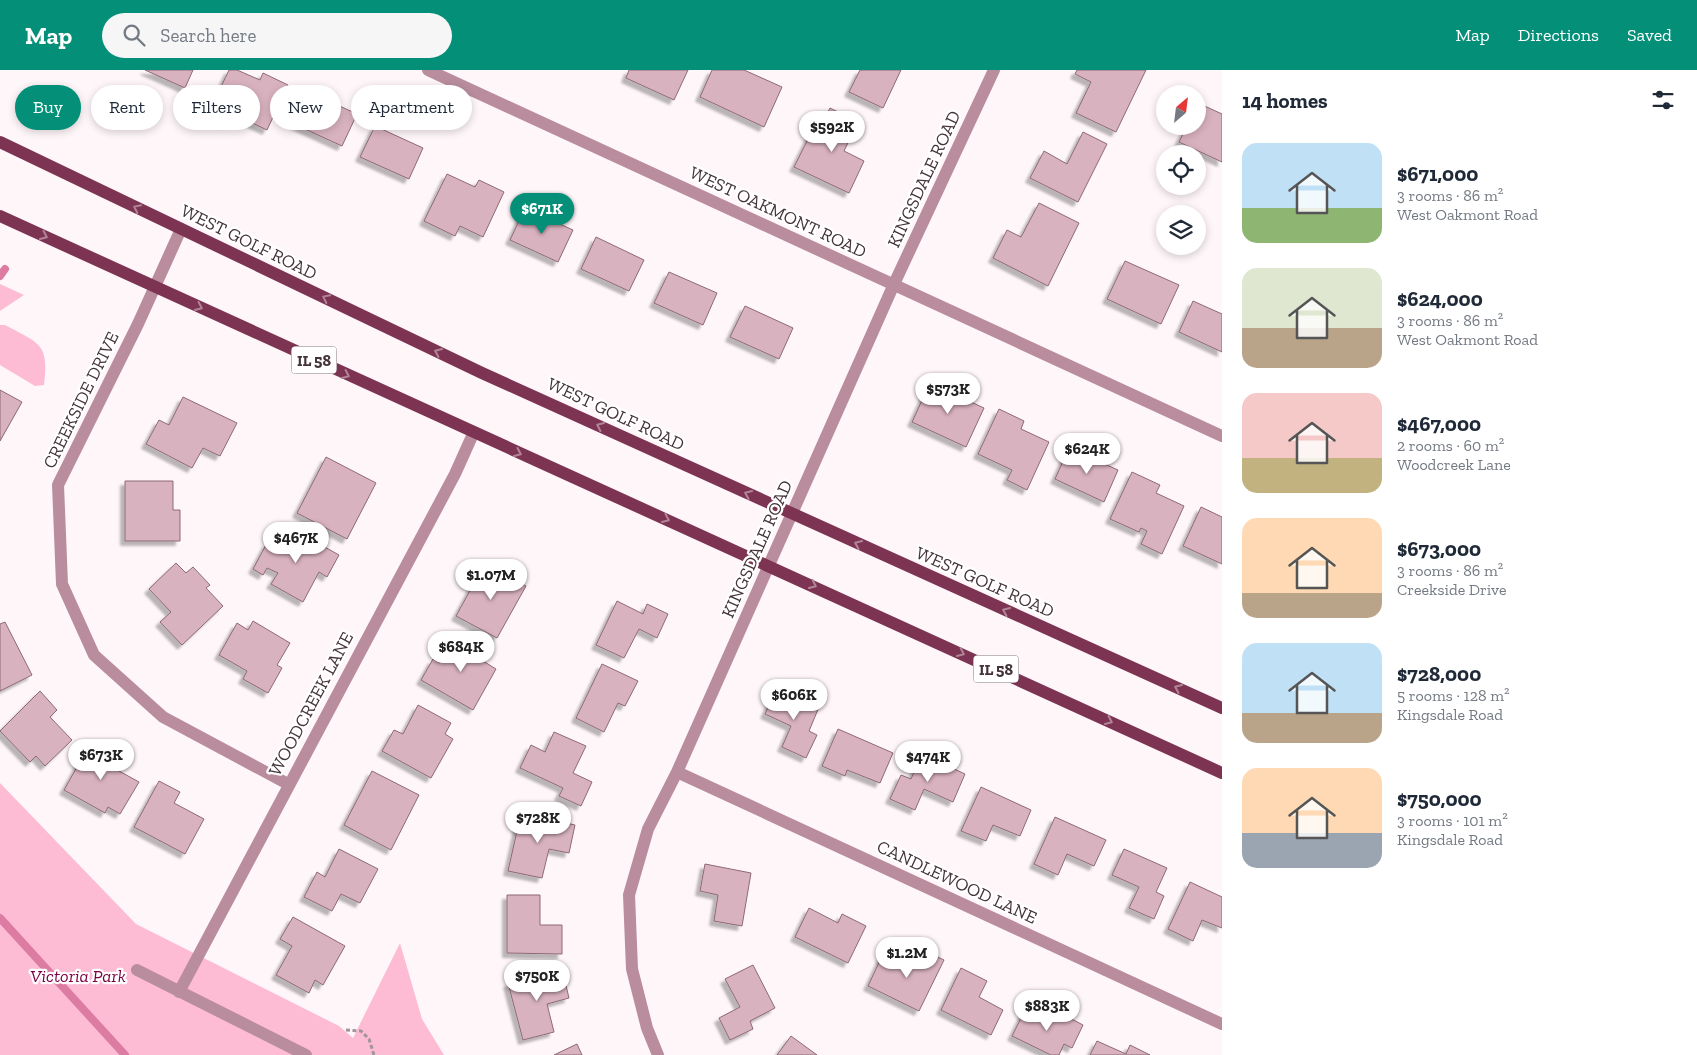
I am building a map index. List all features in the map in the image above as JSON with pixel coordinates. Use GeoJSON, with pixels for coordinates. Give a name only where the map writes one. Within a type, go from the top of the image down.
{"type":"FeatureCollection","features":[{"type":"Feature","properties":{"kind":"main road","name":"WEST GOLF ROAD"},"geometry":{"type":"LineString","coordinates":[[0,142],[482,373],[1222,708]]}},
{"type":"Feature","properties":{"kind":"main road","name":"IL 58"},"geometry":{"type":"LineString","coordinates":[[0,216],[473,434],[769,565],[1222,773]]}},
{"type":"Feature","properties":{"kind":"street","name":"WEST OAKMONT ROAD"},"geometry":{"type":"LineString","coordinates":[[428,70],[1222,436]]}},
{"type":"Feature","properties":{"kind":"street","name":"KINGSDALE ROAD"},"geometry":{"type":"LineString","coordinates":[[658,1055],[647,1028],[632,969],[629,895],[648,829],[677,772],[894,284],[994,70]]}},
{"type":"Feature","properties":{"kind":"street","name":"CREEKSIDE DRIVE"},"geometry":{"type":"LineString","coordinates":[[181,229],[155,287],[58,485],[62,584],[94,655],[163,717],[288,784]]}},
{"type":"Feature","properties":{"kind":"street","name":"WOODCREEK LANE"},"geometry":{"type":"LineString","coordinates":[[179,992],[288,784],[455,474],[473,434]]}},
{"type":"Feature","properties":{"kind":"street","name":"CANDLEWOOD LANE"},"geometry":{"type":"LineString","coordinates":[[677,772],[1222,1024]]}},
{"type":"Feature","properties":{"kind":"street"},"geometry":{"type":"LineString","coordinates":[[137,970],[306,1055]]}},
{"type":"Feature","properties":{"kind":"path"},"geometry":{"type":"LineString","coordinates":[[346,1030],[361,1031],[369,1039],[374,1055]]}},
{"type":"Feature","properties":{"kind":"green space"},"geometry":{"type":"Polygon","coordinates":[[[0,284],[24,295],[0,311],[0,284]]]}},
{"type":"Feature","properties":{"kind":"green space"},"geometry":{"type":"Polygon","coordinates":[[[0,325],[5,325],[27,336],[40,346],[45,361],[44,385],[35,386],[0,365],[0,325]]]}},
{"type":"Feature","properties":{"kind":"green space","name":"Victoria Park"},"geometry":{"type":"Polygon","coordinates":[[[0,783],[136,924],[339,1026],[353,1038],[400,943],[422,1019],[444,1055],[0,1055],[0,783]]]}},
{"type":"Feature","properties":{"kind":"building"},"geometry":{"type":"Polygon","coordinates":[[[145,70],[193,70],[186,85],[178,85],[145,70]]]}},
{"type":"Feature","properties":{"kind":"building"},"geometry":{"type":"Polygon","coordinates":[[[229,70],[237,70],[260,80],[263,73],[288,85],[270,85],[270,124],[267,130],[260,127],[260,85],[222,85],[229,70]]]}},
{"type":"Feature","properties":{"kind":"building"},"geometry":{"type":"Polygon","coordinates":[[[629,70],[688,70],[674,100],[626,78],[629,70]]]}},
{"type":"Feature","properties":{"kind":"building"},"geometry":{"type":"Polygon","coordinates":[[[712,70],[744,70],[782,87],[764,127],[700,97],[712,70]]]}},
{"type":"Feature","properties":{"kind":"building"},"geometry":{"type":"Polygon","coordinates":[[[860,70],[901,70],[883,108],[849,92],[860,70]]]}},
{"type":"Feature","properties":{"kind":"building"},"geometry":{"type":"Polygon","coordinates":[[[1077,70],[1146,70],[1116,132],[1076,113],[1091,82],[1075,74],[1077,70]]]}},
{"type":"Feature","properties":{"kind":"building"},"geometry":{"type":"Polygon","coordinates":[[[341,107],[351,111],[351,127],[342,146],[307,130],[341,130],[341,107]]]}},
{"type":"Feature","properties":{"kind":"building"},"geometry":{"type":"Polygon","coordinates":[[[1206,107],[1222,114],[1222,162],[1206,155],[1206,145],[1185,145],[1179,142],[1182,135],[1206,135],[1206,107]]]}},
{"type":"Feature","properties":{"kind":"building"},"geometry":{"type":"Polygon","coordinates":[[[830,108],[858,122],[844,151],[864,161],[849,193],[794,167],[810,135],[815,137],[830,108]]]}},
{"type":"Feature","properties":{"kind":"building"},"geometry":{"type":"Polygon","coordinates":[[[373,130],[384,130],[423,148],[409,179],[360,157],[373,130]]]}},
{"type":"Feature","properties":{"kind":"building"},"geometry":{"type":"Polygon","coordinates":[[[1083,132],[1107,144],[1078,202],[1030,178],[1044,151],[1067,164],[1083,132]]]}},
{"type":"Feature","properties":{"kind":"building"},"geometry":{"type":"Polygon","coordinates":[[[447,174],[475,187],[479,180],[504,192],[483,237],[460,226],[455,236],[424,221],[447,174]]]}},
{"type":"Feature","properties":{"kind":"building"},"geometry":{"type":"Polygon","coordinates":[[[1039,203],[1079,223],[1048,286],[993,258],[1007,230],[1021,237],[1039,203]]]}},
{"type":"Feature","properties":{"kind":"building"},"geometry":{"type":"Polygon","coordinates":[[[525,208],[573,230],[558,262],[510,240],[525,208]]]}},
{"type":"Feature","properties":{"kind":"building"},"geometry":{"type":"Polygon","coordinates":[[[596,237],[644,260],[629,291],[581,269],[596,237]]]}},
{"type":"Feature","properties":{"kind":"building"},"geometry":{"type":"Polygon","coordinates":[[[1125,261],[1179,285],[1161,324],[1107,299],[1125,261]]]}},
{"type":"Feature","properties":{"kind":"building"},"geometry":{"type":"Polygon","coordinates":[[[669,272],[717,293],[703,325],[654,303],[669,272]]]}},
{"type":"Feature","properties":{"kind":"building"},"geometry":{"type":"Polygon","coordinates":[[[1193,301],[1222,314],[1222,352],[1179,332],[1193,301]]]}},
{"type":"Feature","properties":{"kind":"building"},"geometry":{"type":"Polygon","coordinates":[[[745,306],[793,328],[779,359],[730,337],[745,306]]]}},
{"type":"Feature","properties":{"kind":"building"},"geometry":{"type":"Polygon","coordinates":[[[930,383],[984,408],[966,447],[912,422],[930,383]]]}},
{"type":"Feature","properties":{"kind":"building"},"geometry":{"type":"Polygon","coordinates":[[[0,390],[22,402],[0,441],[0,390]]]}},
{"type":"Feature","properties":{"kind":"building"},"geometry":{"type":"Polygon","coordinates":[[[183,397],[237,423],[220,456],[203,448],[192,468],[146,444],[159,420],[169,425],[183,397]]]}},
{"type":"Feature","properties":{"kind":"building"},"geometry":{"type":"Polygon","coordinates":[[[999,409],[1024,421],[1021,429],[1049,442],[1027,490],[1007,480],[1012,470],[978,454],[999,409]]]}},
{"type":"Feature","properties":{"kind":"building"},"geometry":{"type":"Polygon","coordinates":[[[1069,448],[1118,470],[1104,502],[1055,479],[1069,448]]]}},
{"type":"Feature","properties":{"kind":"building"},"geometry":{"type":"Polygon","coordinates":[[[326,457],[376,483],[347,539],[297,513],[326,457]]]}},
{"type":"Feature","properties":{"kind":"building"},"geometry":{"type":"Polygon","coordinates":[[[1132,472],[1160,485],[1156,493],[1184,506],[1162,554],[1141,544],[1147,531],[1141,528],[1139,532],[1110,519],[1132,472]]]}},
{"type":"Feature","properties":{"kind":"building"},"geometry":{"type":"Polygon","coordinates":[[[125,481],[173,481],[173,510],[180,510],[180,541],[125,541],[125,481]]]}},
{"type":"Feature","properties":{"kind":"building"},"geometry":{"type":"Polygon","coordinates":[[[1201,507],[1222,517],[1222,564],[1183,546],[1201,507]]]}},
{"type":"Feature","properties":{"kind":"building"},"geometry":{"type":"Polygon","coordinates":[[[291,528],[339,555],[327,577],[319,572],[303,602],[271,584],[278,573],[267,568],[263,575],[253,569],[267,543],[279,550],[291,528]]]}},
{"type":"Feature","properties":{"kind":"building"},"geometry":{"type":"Polygon","coordinates":[[[176,563],[186,573],[193,567],[210,585],[206,588],[223,606],[182,645],[160,622],[171,612],[149,589],[176,563]]]}},
{"type":"Feature","properties":{"kind":"building"},"geometry":{"type":"Polygon","coordinates":[[[485,563],[526,586],[497,638],[456,616],[485,563]]]}},
{"type":"Feature","properties":{"kind":"building"},"geometry":{"type":"Polygon","coordinates":[[[617,601],[643,614],[647,604],[668,614],[657,638],[639,629],[624,658],[596,645],[617,601]]]}},
{"type":"Feature","properties":{"kind":"building"},"geometry":{"type":"Polygon","coordinates":[[[253,621],[290,643],[277,665],[282,668],[268,693],[243,679],[247,671],[219,655],[237,623],[248,630],[253,621]]]}},
{"type":"Feature","properties":{"kind":"building"},"geometry":{"type":"Polygon","coordinates":[[[5,622],[32,675],[0,691],[0,624],[5,622]]]}},
{"type":"Feature","properties":{"kind":"building"},"geometry":{"type":"Polygon","coordinates":[[[457,634],[488,652],[483,661],[496,669],[473,710],[421,680],[433,659],[440,663],[457,634]]]}},
{"type":"Feature","properties":{"kind":"building"},"geometry":{"type":"Polygon","coordinates":[[[602,664],[638,681],[625,706],[618,703],[604,732],[576,718],[602,664]]]}},
{"type":"Feature","properties":{"kind":"building"},"geometry":{"type":"Polygon","coordinates":[[[777,688],[819,707],[809,731],[817,735],[806,758],[782,747],[791,726],[765,714],[777,688]]]}},
{"type":"Feature","properties":{"kind":"building"},"geometry":{"type":"Polygon","coordinates":[[[40,691],[57,710],[50,717],[72,740],[45,766],[36,756],[30,762],[0,731],[40,691]]]}},
{"type":"Feature","properties":{"kind":"building"},"geometry":{"type":"Polygon","coordinates":[[[418,705],[451,723],[445,734],[453,739],[431,778],[382,751],[394,730],[403,734],[418,705]]]}},
{"type":"Feature","properties":{"kind":"building"},"geometry":{"type":"Polygon","coordinates":[[[838,729],[893,753],[880,783],[847,770],[845,776],[822,766],[838,729]]]}},
{"type":"Feature","properties":{"kind":"building"},"geometry":{"type":"Polygon","coordinates":[[[554,732],[586,746],[573,773],[592,782],[581,806],[559,796],[563,788],[520,768],[531,745],[545,752],[554,732]]]}},
{"type":"Feature","properties":{"kind":"building"},"geometry":{"type":"Polygon","coordinates":[[[91,742],[116,756],[110,766],[139,782],[120,814],[108,807],[105,813],[64,790],[91,742]]]}},
{"type":"Feature","properties":{"kind":"building"},"geometry":{"type":"Polygon","coordinates":[[[922,754],[965,774],[953,802],[924,789],[915,810],[890,799],[901,775],[911,779],[922,754]]]}},
{"type":"Feature","properties":{"kind":"building"},"geometry":{"type":"Polygon","coordinates":[[[372,771],[419,795],[391,850],[344,825],[372,771]]]}},
{"type":"Feature","properties":{"kind":"building"},"geometry":{"type":"Polygon","coordinates":[[[159,781],[180,792],[174,803],[204,819],[185,854],[134,827],[159,781]]]}},
{"type":"Feature","properties":{"kind":"building"},"geometry":{"type":"Polygon","coordinates":[[[981,787],[1031,810],[1020,836],[993,825],[986,841],[961,831],[981,787]]]}},
{"type":"Feature","properties":{"kind":"building"},"geometry":{"type":"Polygon","coordinates":[[[521,813],[575,825],[569,853],[549,849],[542,878],[508,871],[521,813]]]}},
{"type":"Feature","properties":{"kind":"building"},"geometry":{"type":"Polygon","coordinates":[[[1055,817],[1106,840],[1094,866],[1067,854],[1058,875],[1034,864],[1055,817]]]}},
{"type":"Feature","properties":{"kind":"building"},"geometry":{"type":"Polygon","coordinates":[[[339,849],[378,869],[360,903],[341,894],[332,911],[304,897],[317,872],[325,877],[339,849]]]}},
{"type":"Feature","properties":{"kind":"building"},"geometry":{"type":"Polygon","coordinates":[[[1124,849],[1167,868],[1156,892],[1164,896],[1154,919],[1129,908],[1139,887],[1112,875],[1124,849]]]}},
{"type":"Feature","properties":{"kind":"building"},"geometry":{"type":"Polygon","coordinates":[[[705,864],[751,873],[742,926],[714,921],[718,895],[700,891],[705,864]]]}},
{"type":"Feature","properties":{"kind":"building"},"geometry":{"type":"Polygon","coordinates":[[[1190,882],[1222,897],[1222,928],[1202,920],[1193,941],[1168,929],[1190,882]]]}},
{"type":"Feature","properties":{"kind":"building"},"geometry":{"type":"Polygon","coordinates":[[[507,895],[540,895],[540,925],[562,925],[562,954],[507,953],[507,895]]]}},
{"type":"Feature","properties":{"kind":"building"},"geometry":{"type":"Polygon","coordinates":[[[809,908],[838,923],[842,914],[866,926],[848,963],[795,937],[809,908]]]}},
{"type":"Feature","properties":{"kind":"building"},"geometry":{"type":"Polygon","coordinates":[[[293,917],[345,946],[323,985],[315,980],[309,993],[276,975],[292,946],[280,939],[293,917]]]}},
{"type":"Feature","properties":{"kind":"building"},"geometry":{"type":"Polygon","coordinates":[[[919,948],[944,960],[919,1011],[868,986],[882,956],[908,969],[919,948]]]}},
{"type":"Feature","properties":{"kind":"building"},"geometry":{"type":"Polygon","coordinates":[[[753,965],[775,1008],[750,1021],[753,1029],[730,1040],[719,1018],[740,1007],[725,979],[753,965]]]}},
{"type":"Feature","properties":{"kind":"building"},"geometry":{"type":"Polygon","coordinates":[[[961,968],[987,981],[979,997],[1003,1010],[991,1035],[941,1010],[961,968]]]}},
{"type":"Feature","properties":{"kind":"building"},"geometry":{"type":"Polygon","coordinates":[[[562,969],[569,998],[547,1004],[554,1032],[523,1040],[508,983],[562,969]]]}},
{"type":"Feature","properties":{"kind":"building"},"geometry":{"type":"Polygon","coordinates":[[[1026,1008],[1054,1021],[1058,1012],[1083,1025],[1072,1048],[1064,1044],[1059,1055],[1051,1055],[1012,1036],[1026,1008]]]}},
{"type":"Feature","properties":{"kind":"building"},"geometry":{"type":"Polygon","coordinates":[[[791,1036],[817,1055],[777,1055],[791,1036]]]}},
{"type":"Feature","properties":{"kind":"building"},"geometry":{"type":"Polygon","coordinates":[[[1097,1041],[1126,1054],[1130,1045],[1150,1055],[1090,1055],[1097,1041]]]}},
{"type":"Feature","properties":{"kind":"building"},"geometry":{"type":"Polygon","coordinates":[[[577,1044],[582,1055],[554,1055],[577,1044]]]}},
{"type":"Feature","properties":{"kind":"waterway"},"geometry":{"type":"LineString","coordinates":[[0,276],[5,269]]}},
{"type":"Feature","properties":{"kind":"waterway"},"geometry":{"type":"LineString","coordinates":[[0,918],[125,1055]]}}]}
